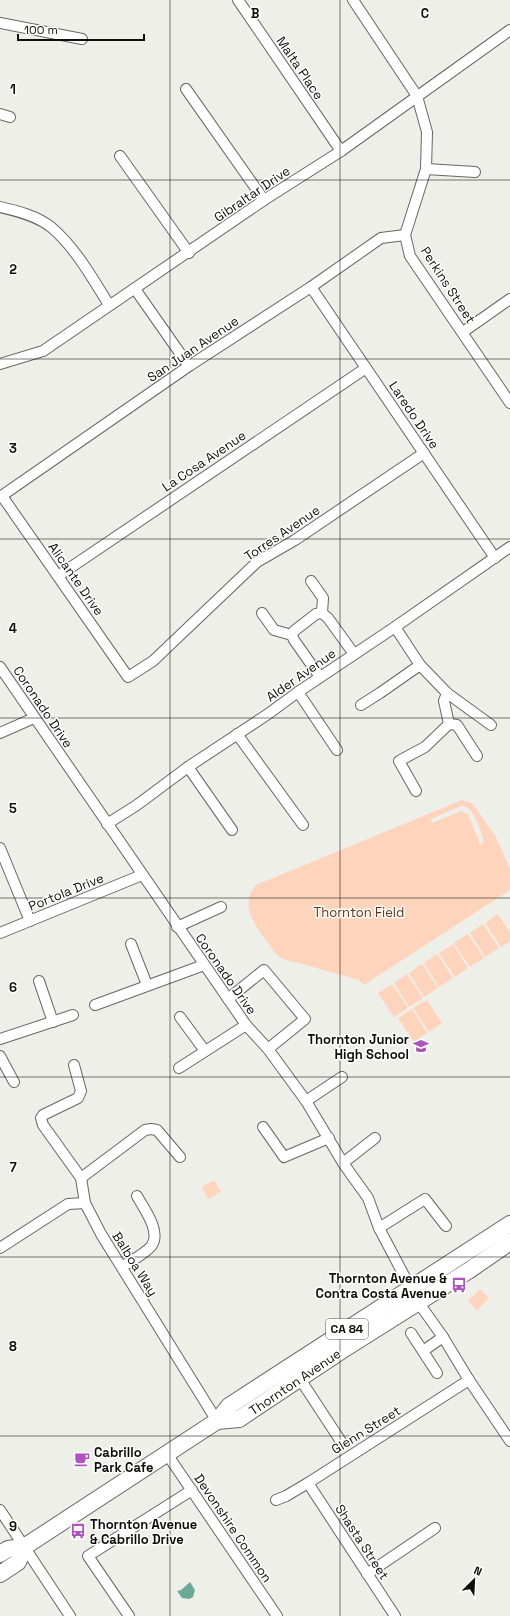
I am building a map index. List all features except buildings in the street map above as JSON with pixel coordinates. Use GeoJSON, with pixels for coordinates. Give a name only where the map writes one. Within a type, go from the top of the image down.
{"type":"FeatureCollection","features":[{"type":"Feature","properties":{"kind":"main road","name":"Thornton Avenue"},"geometry":{"type":"LineString","coordinates":[[217,1421],[239,1419],[300,1379],[341,1351],[510,1224]]}},
{"type":"Feature","properties":{"kind":"main road","name":"Thornton Avenue"},"geometry":{"type":"LineString","coordinates":[[0,1554],[8,1549],[24,1547],[217,1421],[229,1406],[414,1295],[468,1271],[510,1242]]}},
{"type":"Feature","properties":{"kind":"main road","name":"Thornton Avenue"},"geometry":{"type":"LineString","coordinates":[[0,1574],[18,1562],[24,1547]]}},
{"type":"Feature","properties":{"kind":"street","name":"Malta Place"},"geometry":{"type":"LineString","coordinates":[[238,0],[341,151]]}},
{"type":"Feature","properties":{"kind":"street"},"geometry":{"type":"LineString","coordinates":[[353,0],[417,96],[427,132],[426,169],[405,235]]}},
{"type":"Feature","properties":{"kind":"street"},"geometry":{"type":"LineString","coordinates":[[0,23],[82,39]]}},
{"type":"Feature","properties":{"kind":"street","name":"Gibraltar Drive"},"geometry":{"type":"LineString","coordinates":[[0,364],[43,351],[109,305],[189,253],[264,200],[341,151],[510,30]]}},
{"type":"Feature","properties":{"kind":"street"},"geometry":{"type":"LineString","coordinates":[[186,88],[264,200]]}},
{"type":"Feature","properties":{"kind":"street"},"geometry":{"type":"LineString","coordinates":[[120,156],[189,253]]}},
{"type":"Feature","properties":{"kind":"street"},"geometry":{"type":"LineString","coordinates":[[426,169],[475,172]]}},
{"type":"Feature","properties":{"kind":"street"},"geometry":{"type":"LineString","coordinates":[[0,207],[32,216],[51,227],[78,256],[109,305]]}},
{"type":"Feature","properties":{"kind":"street","name":"San Juan Avenue"},"geometry":{"type":"LineString","coordinates":[[1,497],[189,366],[311,287],[381,238],[405,235]]}},
{"type":"Feature","properties":{"kind":"street","name":"Perkins Street"},"geometry":{"type":"LineString","coordinates":[[405,235],[410,256],[510,403]]}},
{"type":"Feature","properties":{"kind":"street","name":"Laredo Drive"},"geometry":{"type":"LineString","coordinates":[[311,287],[495,558]]}},
{"type":"Feature","properties":{"kind":"street"},"geometry":{"type":"LineString","coordinates":[[135,289],[189,366]]}},
{"type":"Feature","properties":{"kind":"street"},"geometry":{"type":"LineString","coordinates":[[462,332],[510,299]]}},
{"type":"Feature","properties":{"kind":"street","name":"La Cosa Avenue"},"geometry":{"type":"LineString","coordinates":[[58,576],[366,368]]}},
{"type":"Feature","properties":{"kind":"street","name":"Torres Avenue"},"geometry":{"type":"LineString","coordinates":[[128,677],[153,661],[257,562],[295,540],[424,453]]}},
{"type":"Feature","properties":{"kind":"street","name":"Alicante Drive"},"geometry":{"type":"LineString","coordinates":[[1,497],[128,677]]}},
{"type":"Feature","properties":{"kind":"street","name":"Alder Avenue"},"geometry":{"type":"LineString","coordinates":[[107,824],[188,767],[510,548]]}},
{"type":"Feature","properties":{"kind":"street"},"geometry":{"type":"LineString","coordinates":[[311,581],[324,598],[322,613]]}},
{"type":"Feature","properties":{"kind":"street"},"geometry":{"type":"LineString","coordinates":[[292,635],[294,631],[316,614],[322,613],[328,618],[354,654]]}},
{"type":"Feature","properties":{"kind":"street"},"geometry":{"type":"LineString","coordinates":[[262,614],[274,630],[292,635]]}},
{"type":"Feature","properties":{"kind":"street"},"geometry":{"type":"LineString","coordinates":[[395,627],[420,664],[447,693],[491,725]]}},
{"type":"Feature","properties":{"kind":"street"},"geometry":{"type":"LineString","coordinates":[[292,635],[320,677]]}},
{"type":"Feature","properties":{"kind":"street"},"geometry":{"type":"LineString","coordinates":[[361,704],[380,694],[420,664]]}},
{"type":"Feature","properties":{"kind":"street","name":"Coronado Drive"},"geometry":{"type":"LineString","coordinates":[[0,667],[177,927],[246,1025],[268,1048],[306,1101],[343,1163],[368,1198],[379,1228],[414,1295],[510,1441]]}},
{"type":"Feature","properties":{"kind":"street"},"geometry":{"type":"LineString","coordinates":[[298,692],[337,750]]}},
{"type":"Feature","properties":{"kind":"street"},"geometry":{"type":"LineString","coordinates":[[447,693],[444,701],[449,724]]}},
{"type":"Feature","properties":{"kind":"street"},"geometry":{"type":"LineString","coordinates":[[0,733],[34,718]]}},
{"type":"Feature","properties":{"kind":"street"},"geometry":{"type":"LineString","coordinates":[[449,724],[457,725],[477,756]]}},
{"type":"Feature","properties":{"kind":"street"},"geometry":{"type":"LineString","coordinates":[[416,791],[399,761],[425,747],[449,724]]}},
{"type":"Feature","properties":{"kind":"street"},"geometry":{"type":"LineString","coordinates":[[237,734],[303,825]]}},
{"type":"Feature","properties":{"kind":"street"},"geometry":{"type":"LineString","coordinates":[[188,767],[232,830]]}},
{"type":"Feature","properties":{"kind":"street"},"geometry":{"type":"LineString","coordinates":[[0,848],[30,921]]}},
{"type":"Feature","properties":{"kind":"street","name":"Portola Drive"},"geometry":{"type":"LineString","coordinates":[[0,933],[142,875]]}},
{"type":"Feature","properties":{"kind":"street"},"geometry":{"type":"LineString","coordinates":[[177,927],[221,907]]}},
{"type":"Feature","properties":{"kind":"street"},"geometry":{"type":"LineString","coordinates":[[132,944],[146,985]]}},
{"type":"Feature","properties":{"kind":"street"},"geometry":{"type":"LineString","coordinates":[[95,1005],[146,985],[204,965]]}},
{"type":"Feature","properties":{"kind":"street"},"geometry":{"type":"LineString","coordinates":[[228,999],[264,970],[305,1019],[268,1048]]}},
{"type":"Feature","properties":{"kind":"street"},"geometry":{"type":"LineString","coordinates":[[39,981],[53,1022]]}},
{"type":"Feature","properties":{"kind":"street"},"geometry":{"type":"LineString","coordinates":[[0,1038],[53,1022],[73,1014]]}},
{"type":"Feature","properties":{"kind":"street"},"geometry":{"type":"LineString","coordinates":[[180,1017],[205,1050]]}},
{"type":"Feature","properties":{"kind":"street"},"geometry":{"type":"LineString","coordinates":[[179,1068],[246,1025]]}},
{"type":"Feature","properties":{"kind":"street"},"geometry":{"type":"LineString","coordinates":[[0,1056],[14,1082]]}},
{"type":"Feature","properties":{"kind":"street"},"geometry":{"type":"LineString","coordinates":[[74,1065],[82,1091],[78,1098],[43,1115],[41,1118],[43,1125],[80,1178],[145,1130],[157,1130],[180,1157]]}},
{"type":"Feature","properties":{"kind":"street"},"geometry":{"type":"LineString","coordinates":[[306,1101],[342,1077]]}},
{"type":"Feature","properties":{"kind":"street"},"geometry":{"type":"LineString","coordinates":[[263,1127],[284,1157],[329,1138]]}},
{"type":"Feature","properties":{"kind":"street"},"geometry":{"type":"LineString","coordinates":[[343,1163],[375,1138]]}},
{"type":"Feature","properties":{"kind":"street","name":"Balboa Way"},"geometry":{"type":"LineString","coordinates":[[80,1178],[85,1203],[101,1234],[217,1421]]}},
{"type":"Feature","properties":{"kind":"street"},"geometry":{"type":"LineString","coordinates":[[122,1267],[152,1246],[154,1239],[154,1230],[137,1196]]}},
{"type":"Feature","properties":{"kind":"street"},"geometry":{"type":"LineString","coordinates":[[379,1228],[424,1199],[446,1226]]}},
{"type":"Feature","properties":{"kind":"street"},"geometry":{"type":"LineString","coordinates":[[0,1248],[68,1204],[85,1203]]}},
{"type":"Feature","properties":{"kind":"street"},"geometry":{"type":"LineString","coordinates":[[411,1333],[438,1373]]}},
{"type":"Feature","properties":{"kind":"street"},"geometry":{"type":"LineString","coordinates":[[423,1351],[443,1337]]}},
{"type":"Feature","properties":{"kind":"street"},"geometry":{"type":"LineString","coordinates":[[300,1379],[342,1443]]}},
{"type":"Feature","properties":{"kind":"street","name":"Glenn Street"},"geometry":{"type":"LineString","coordinates":[[276,1500],[308,1483],[469,1380]]}},
{"type":"Feature","properties":{"kind":"street","name":"Devonshire Common"},"geometry":{"type":"LineString","coordinates":[[167,1454],[277,1616]]}},
{"type":"Feature","properties":{"kind":"street","name":"Shasta Street"},"geometry":{"type":"LineString","coordinates":[[308,1483],[395,1616]]}},
{"type":"Feature","properties":{"kind":"street"},"geometry":{"type":"LineString","coordinates":[[128,1616],[88,1556],[192,1490]]}},
{"type":"Feature","properties":{"kind":"street"},"geometry":{"type":"LineString","coordinates":[[0,1510],[70,1616]]}},
{"type":"Feature","properties":{"kind":"street"},"geometry":{"type":"LineString","coordinates":[[367,1574],[435,1528]]}},
{"type":"Feature","properties":{"kind":"green space","name":"Thornton Field"},"geometry":{"type":"Polygon","coordinates":[[[462,800],[472,803],[496,837],[510,869],[510,890],[364,985],[359,980],[278,956],[257,928],[249,911],[250,894],[256,885],[462,800]],[[461,806],[431,819],[432,823],[461,811],[468,814],[480,844],[484,842],[479,826],[473,814],[466,807],[461,806]]]}},
{"type":"Feature","properties":{"kind":"green space"},"geometry":{"type":"Polygon","coordinates":[[[498,914],[510,932],[510,941],[501,947],[485,923],[498,914]]]}},
{"type":"Feature","properties":{"kind":"green space"},"geometry":{"type":"Polygon","coordinates":[[[483,924],[499,948],[485,957],[470,933],[483,924]]]}},
{"type":"Feature","properties":{"kind":"green space"},"geometry":{"type":"Polygon","coordinates":[[[468,934],[484,958],[470,967],[454,943],[468,934]]]}},
{"type":"Feature","properties":{"kind":"green space"},"geometry":{"type":"Polygon","coordinates":[[[453,944],[468,968],[455,977],[439,953],[453,944]]]}},
{"type":"Feature","properties":{"kind":"green space"},"geometry":{"type":"Polygon","coordinates":[[[437,954],[453,978],[439,987],[424,963],[437,954]]]}},
{"type":"Feature","properties":{"kind":"green space"},"geometry":{"type":"Polygon","coordinates":[[[422,964],[438,988],[424,997],[409,973],[422,964]]]}},
{"type":"Feature","properties":{"kind":"green space"},"geometry":{"type":"Polygon","coordinates":[[[407,974],[423,998],[409,1007],[394,983],[407,974]]]}},
{"type":"Feature","properties":{"kind":"green space"},"geometry":{"type":"Polygon","coordinates":[[[392,984],[408,1008],[394,1017],[378,993],[392,984]]]}},
{"type":"Feature","properties":{"kind":"green space"},"geometry":{"type":"Polygon","coordinates":[[[427,1000],[442,1023],[429,1032],[413,1008],[427,1000]]]}},
{"type":"Feature","properties":{"kind":"green space"},"geometry":{"type":"Polygon","coordinates":[[[412,1009],[427,1033],[414,1042],[398,1018],[412,1009]]]}},
{"type":"Feature","properties":{"kind":"green space"},"geometry":{"type":"Polygon","coordinates":[[[214,1180],[221,1192],[208,1199],[202,1187],[214,1180]]]}},
{"type":"Feature","properties":{"kind":"green space"},"geometry":{"type":"Polygon","coordinates":[[[480,1289],[489,1298],[477,1310],[468,1301],[480,1289]]]}},
{"type":"Feature","properties":{"kind":"shaded area"},"geometry":{"type":"Polygon","coordinates":[[[190,1582],[195,1590],[193,1597],[189,1599],[182,1598],[177,1591],[181,1590],[190,1582]]]}},
{"type":"Feature","properties":{"kind":"place","name":"Thornton Junior High School"},"geometry":{"type":"Point","coordinates":[421,1046]}},
{"type":"Feature","properties":{"kind":"place","name":"Thornton Avenue & Contra Costa Avenue"},"geometry":{"type":"Point","coordinates":[459,1285]}},
{"type":"Feature","properties":{"kind":"place","name":"Cabrillo Park Cafe"},"geometry":{"type":"Point","coordinates":[82,1459]}},
{"type":"Feature","properties":{"kind":"place","name":"Thornton Avenue & Cabrillo Drive"},"geometry":{"type":"Point","coordinates":[78,1531]}}]}
